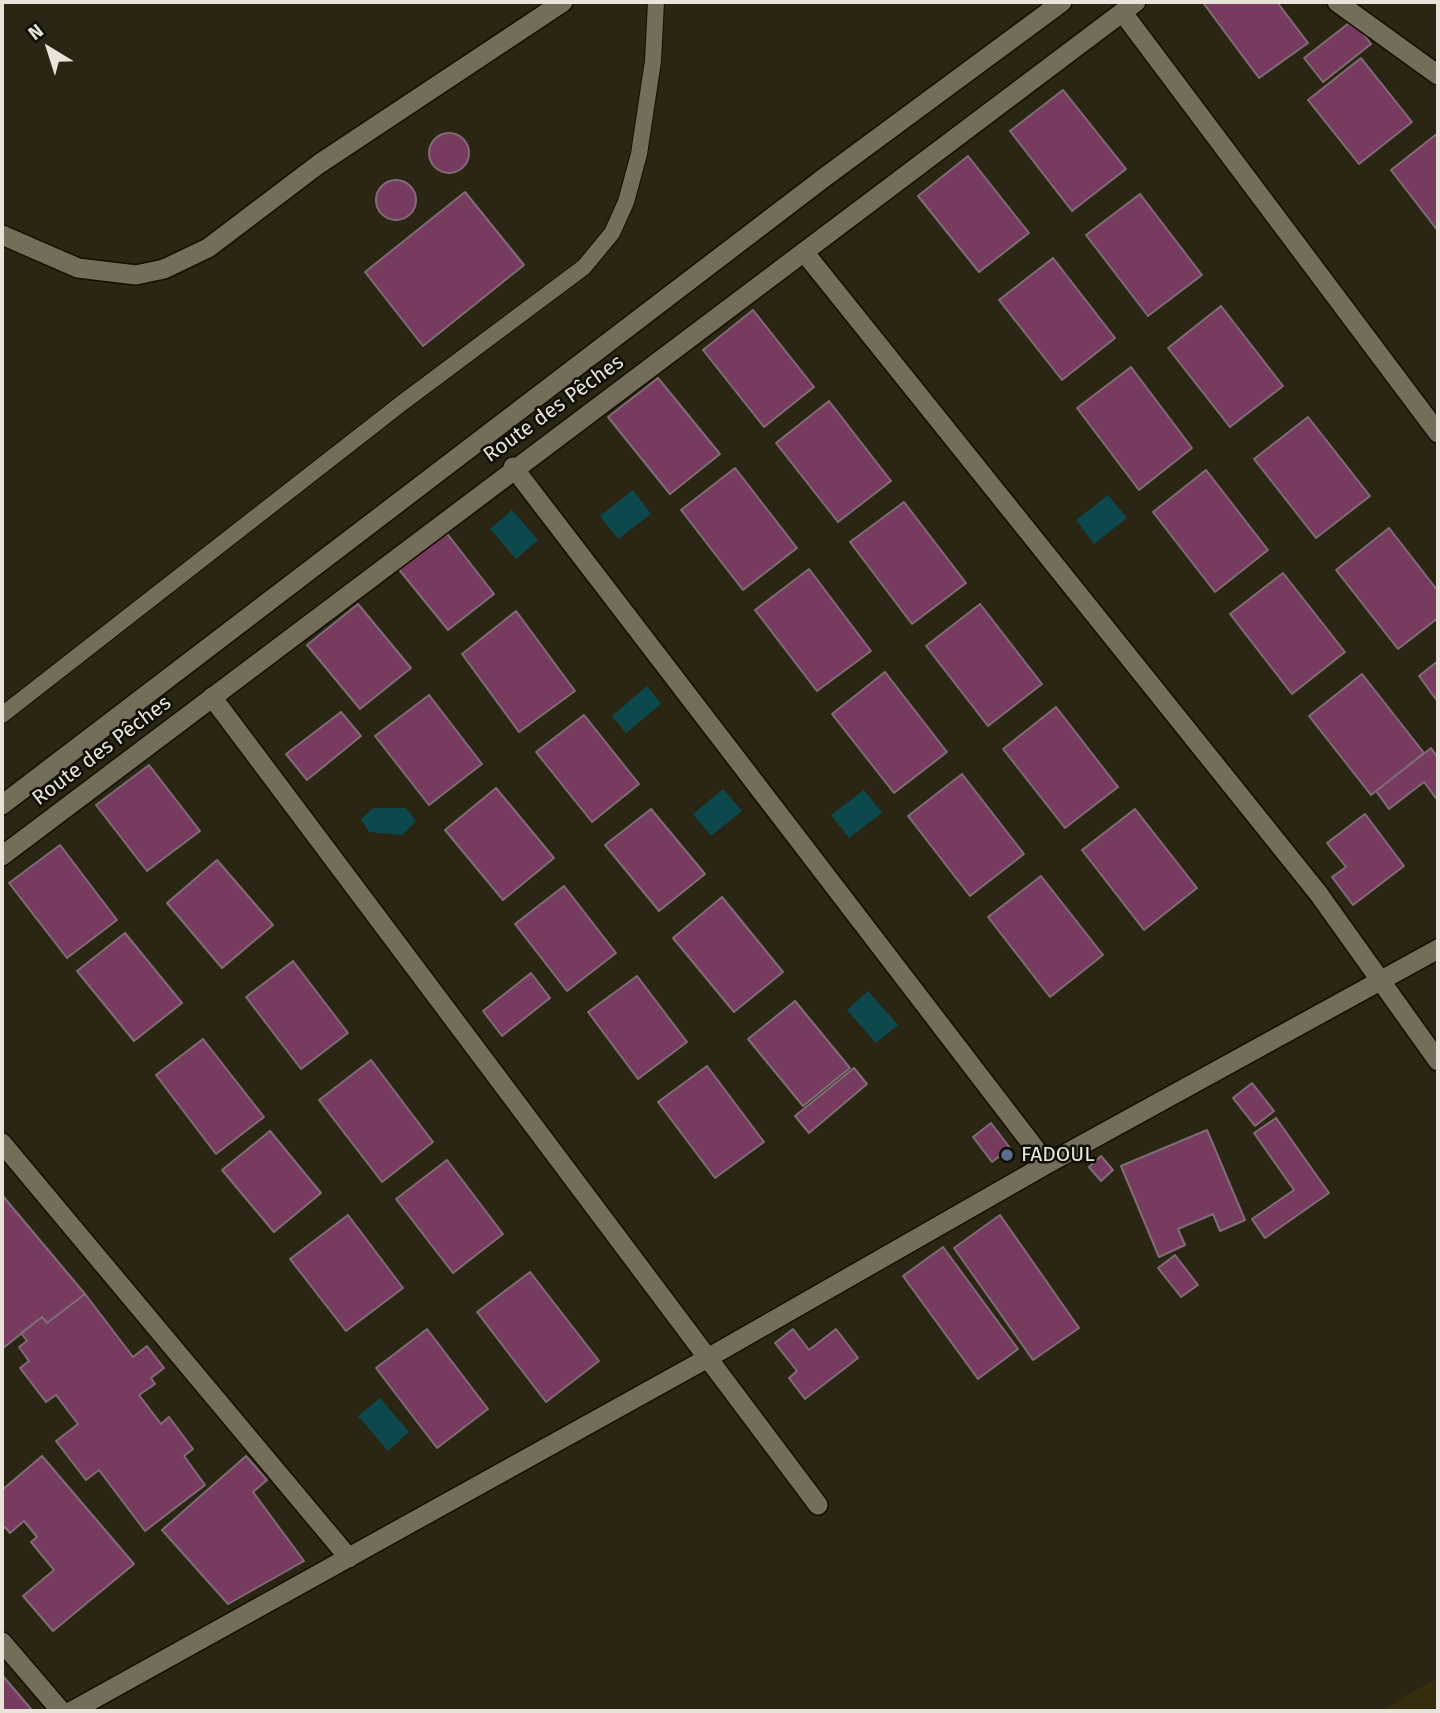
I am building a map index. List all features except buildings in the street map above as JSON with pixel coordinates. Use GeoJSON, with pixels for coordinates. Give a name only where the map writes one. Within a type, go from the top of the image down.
{"type":"FeatureCollection","features":[{"type":"Feature","properties":{"kind":"street"},"geometry":{"type":"LineString","coordinates":[[2,235],[78,268],[136,275],[164,269],[208,247],[319,164],[563,2]]}},
{"type":"Feature","properties":{"kind":"street","name":"Route des Pêches"},"geometry":{"type":"LineString","coordinates":[[2,806],[825,177],[1062,2]]}},
{"type":"Feature","properties":{"kind":"street"},"geometry":{"type":"LineString","coordinates":[[1337,2],[1438,75]]}},
{"type":"Feature","properties":{"kind":"street"},"geometry":{"type":"LineString","coordinates":[[1129,8],[1438,433]]}},
{"type":"Feature","properties":{"kind":"street","name":"Route des Pêches"},"geometry":{"type":"LineString","coordinates":[[2,856],[513,467],[1129,8]]}},
{"type":"Feature","properties":{"kind":"street"},"geometry":{"type":"LineString","coordinates":[[804,252],[1318,893],[1438,1061]]}},
{"type":"Feature","properties":{"kind":"street"},"geometry":{"type":"LineString","coordinates":[[513,467],[1047,1164]]}},
{"type":"Feature","properties":{"kind":"street"},"geometry":{"type":"LineString","coordinates":[[212,697],[818,1505]]}},
{"type":"Feature","properties":{"kind":"street"},"geometry":{"type":"LineString","coordinates":[[72,1711],[706,1359],[1378,979],[1438,948]]}},
{"type":"Feature","properties":{"kind":"street"},"geometry":{"type":"LineString","coordinates":[[2,1143],[349,1558]]}},
{"type":"Feature","properties":{"kind":"street"},"geometry":{"type":"LineString","coordinates":[[2,1642],[61,1711]]}},
{"type":"Feature","properties":{"kind":"lane"},"geometry":{"type":"LineString","coordinates":[[2,715],[402,403],[584,267],[612,233],[626,202],[636,166],[653,61],[656,2]]}},
{"type":"Feature","properties":{"kind":"sand"},"geometry":{"type":"Polygon","coordinates":[[[1438,1677],[1438,1711],[1381,1711],[1438,1677]]]}},
{"type":"Feature","properties":{"kind":"water"},"geometry":{"type":"Polygon","coordinates":[[[633,490],[651,514],[618,539],[600,516],[633,490]]]}},
{"type":"Feature","properties":{"kind":"water"},"geometry":{"type":"Polygon","coordinates":[[[1108,495],[1127,518],[1094,544],[1076,520],[1108,495]]]}},
{"type":"Feature","properties":{"kind":"water"},"geometry":{"type":"Polygon","coordinates":[[[512,510],[538,540],[516,559],[490,529],[512,510]]]}},
{"type":"Feature","properties":{"kind":"water"},"geometry":{"type":"Polygon","coordinates":[[[647,686],[661,704],[626,733],[612,716],[647,686]]]}},
{"type":"Feature","properties":{"kind":"water"},"geometry":{"type":"Polygon","coordinates":[[[723,789],[742,811],[711,836],[693,814],[723,789]]]}},
{"type":"Feature","properties":{"kind":"water"},"geometry":{"type":"Polygon","coordinates":[[[864,790],[882,813],[849,838],[831,815],[864,790]]]}},
{"type":"Feature","properties":{"kind":"water"},"geometry":{"type":"Polygon","coordinates":[[[373,808],[406,808],[416,821],[402,835],[369,832],[361,819],[373,808]]]}},
{"type":"Feature","properties":{"kind":"water"},"geometry":{"type":"Polygon","coordinates":[[[868,991],[898,1025],[876,1043],[847,1010],[868,991]]]}},
{"type":"Feature","properties":{"kind":"water"},"geometry":{"type":"Polygon","coordinates":[[[380,1398],[409,1432],[388,1451],[358,1416],[380,1398]]]}},
{"type":"Feature","properties":{"kind":"place","name":"FADOUL"},"geometry":{"type":"Point","coordinates":[1007,1155]}}]}
